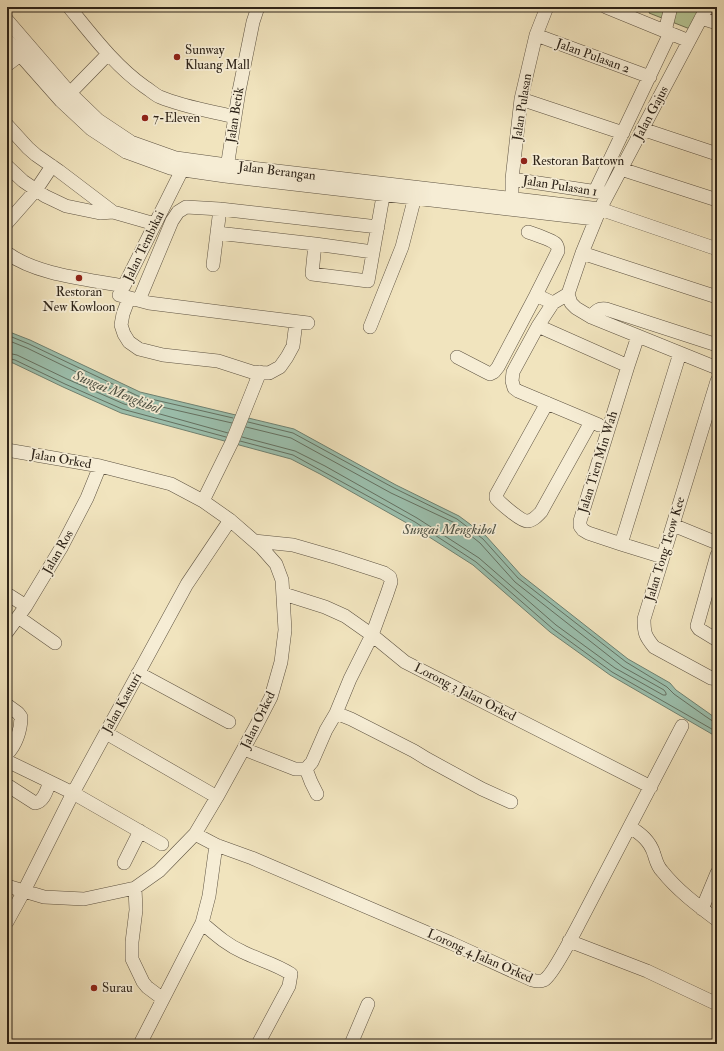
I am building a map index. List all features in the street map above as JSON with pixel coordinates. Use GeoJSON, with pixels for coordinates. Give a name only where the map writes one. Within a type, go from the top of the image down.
{"type":"FeatureCollection","features":[{"type":"Feature","properties":{"kind":"street"},"geometry":{"type":"LineString","coordinates":[[69,7],[108,54],[123,69],[141,84],[159,96],[182,104],[235,117]]}},
{"type":"Feature","properties":{"kind":"street","name":"Jalan Betik"},"geometry":{"type":"LineString","coordinates":[[226,171],[253,22],[258,7]]}},
{"type":"Feature","properties":{"kind":"street","name":"Jalan Pulasan"},"geometry":{"type":"LineString","coordinates":[[512,204],[512,179],[521,99],[536,35],[547,7]]}},
{"type":"Feature","properties":{"kind":"street"},"geometry":{"type":"LineString","coordinates":[[606,7],[689,41]]}},
{"type":"Feature","properties":{"kind":"street"},"geometry":{"type":"LineString","coordinates":[[602,192],[623,133],[650,77],[667,32],[671,7]]}},
{"type":"Feature","properties":{"kind":"street"},"geometry":{"type":"LineString","coordinates":[[704,13],[717,23]]}},
{"type":"Feature","properties":{"kind":"street","name":"Jalan Gajus"},"geometry":{"type":"LineString","coordinates":[[568,294],[582,253],[598,214],[602,192],[621,169],[704,13]]}},
{"type":"Feature","properties":{"kind":"street","name":"Jalan Berangan"},"geometry":{"type":"LineString","coordinates":[[7,20],[70,93],[98,120],[131,142],[176,158],[184,165]]}},
{"type":"Feature","properties":{"kind":"street","name":"Jalan Pulasan 2"},"geometry":{"type":"LineString","coordinates":[[536,35],[650,77]]}},
{"type":"Feature","properties":{"kind":"street","name":"Jalan Berangan"},"geometry":{"type":"LineString","coordinates":[[7,40],[60,101],[91,129],[126,152],[170,168],[184,165],[598,214],[717,249]]}},
{"type":"Feature","properties":{"kind":"street"},"geometry":{"type":"LineString","coordinates":[[70,93],[108,54]]}},
{"type":"Feature","properties":{"kind":"street"},"geometry":{"type":"LineString","coordinates":[[7,65],[20,55]]}},
{"type":"Feature","properties":{"kind":"street"},"geometry":{"type":"LineString","coordinates":[[521,99],[623,133]]}},
{"type":"Feature","properties":{"kind":"street"},"geometry":{"type":"LineString","coordinates":[[7,125],[28,148],[43,161],[52,166],[113,212]]}},
{"type":"Feature","properties":{"kind":"street"},"geometry":{"type":"LineString","coordinates":[[642,129],[717,154]]}},
{"type":"Feature","properties":{"kind":"street","name":"Jalan Tembikai"},"geometry":{"type":"LineString","coordinates":[[7,252],[28,265],[54,273],[124,286],[184,165]]}},
{"type":"Feature","properties":{"kind":"street"},"geometry":{"type":"LineString","coordinates":[[7,166],[23,181],[36,190],[66,206],[100,213],[113,212],[155,224]]}},
{"type":"Feature","properties":{"kind":"street"},"geometry":{"type":"LineString","coordinates":[[7,223],[36,190],[52,166]]}},
{"type":"Feature","properties":{"kind":"street"},"geometry":{"type":"LineString","coordinates":[[621,169],[717,200]]}},
{"type":"Feature","properties":{"kind":"street","name":"Jalan Pulasan 1"},"geometry":{"type":"LineString","coordinates":[[512,179],[602,192]]}},
{"type":"Feature","properties":{"kind":"street"},"geometry":{"type":"LineString","coordinates":[[315,244],[312,274],[368,281],[385,189]]}},
{"type":"Feature","properties":{"kind":"street"},"geometry":{"type":"LineString","coordinates":[[370,327],[402,246],[416,192]]}},
{"type":"Feature","properties":{"kind":"street"},"geometry":{"type":"LineString","coordinates":[[129,298],[149,303],[302,323],[287,357],[280,367],[269,373],[252,372],[218,361],[163,355],[138,349],[129,342],[124,334],[121,325],[123,314],[129,298],[178,212],[186,207],[220,209],[378,227]]}},
{"type":"Feature","properties":{"kind":"street"},"geometry":{"type":"LineString","coordinates":[[214,265],[220,209]]}},
{"type":"Feature","properties":{"kind":"street"},"geometry":{"type":"LineString","coordinates":[[457,357],[490,374],[498,367],[558,251],[556,244],[528,232]]}},
{"type":"Feature","properties":{"kind":"street"},"geometry":{"type":"LineString","coordinates":[[217,233],[373,252]]}},
{"type":"Feature","properties":{"kind":"street"},"geometry":{"type":"LineString","coordinates":[[582,253],[717,297]]}},
{"type":"Feature","properties":{"kind":"street"},"geometry":{"type":"LineString","coordinates":[[608,429],[514,388],[512,381],[513,372],[538,326],[553,303],[568,294],[571,303],[576,308],[591,317],[717,368]]}},
{"type":"Feature","properties":{"kind":"street"},"geometry":{"type":"LineString","coordinates":[[536,295],[553,303]]}},
{"type":"Feature","properties":{"kind":"street"},"geometry":{"type":"LineString","coordinates":[[591,317],[601,308],[606,309],[717,346]]}},
{"type":"Feature","properties":{"kind":"street"},"geometry":{"type":"LineString","coordinates":[[538,326],[628,366]]}},
{"type":"Feature","properties":{"kind":"street","name":"Jalan Tien Min Wah"},"geometry":{"type":"LineString","coordinates":[[638,336],[608,429],[580,521],[580,526],[588,533],[663,557]]}},
{"type":"Feature","properties":{"kind":"street"},"geometry":{"type":"LineString","coordinates":[[621,544],[680,353]]}},
{"type":"Feature","properties":{"kind":"street"},"geometry":{"type":"LineString","coordinates":[[203,501],[232,442],[260,372]]}},
{"type":"Feature","properties":{"kind":"street","name":"Jalan Tong Teow Kee"},"geometry":{"type":"LineString","coordinates":[[711,682],[654,647],[644,631],[644,619],[717,381]]}},
{"type":"Feature","properties":{"kind":"street"},"geometry":{"type":"LineString","coordinates":[[547,403],[496,495],[496,498],[500,504],[522,519],[527,521],[534,519],[541,512],[591,422]]}},
{"type":"Feature","properties":{"kind":"street","name":"Jalan Orked"},"geometry":{"type":"LineString","coordinates":[[7,450],[100,466],[171,484],[203,501],[230,520],[261,547],[276,564],[282,580],[284,594],[285,630],[281,662],[271,697],[244,749],[195,834],[159,871],[135,888],[84,899],[44,897],[7,886]]}},
{"type":"Feature","properties":{"kind":"street","name":"Jalan Ros"},"geometry":{"type":"LineString","coordinates":[[7,632],[26,606],[61,548],[87,498],[100,466]]}},
{"type":"Feature","properties":{"kind":"street","name":"Jalan Kasturi"},"geometry":{"type":"LineString","coordinates":[[7,922],[73,793],[187,584],[230,520]]}},
{"type":"Feature","properties":{"kind":"street"},"geometry":{"type":"LineString","coordinates":[[673,525],[717,543]]}},
{"type":"Feature","properties":{"kind":"street"},"geometry":{"type":"LineString","coordinates":[[244,749],[295,769],[306,769],[312,762],[372,635],[391,582],[390,577],[384,572],[338,558],[293,545],[254,541]]}},
{"type":"Feature","properties":{"kind":"street"},"geometry":{"type":"LineString","coordinates":[[717,555],[697,626],[699,629],[717,640]]}},
{"type":"Feature","properties":{"kind":"street"},"geometry":{"type":"LineString","coordinates":[[7,594],[26,606]]}},
{"type":"Feature","properties":{"kind":"street","name":"Lorong 3 Jalan Orked"},"geometry":{"type":"LineString","coordinates":[[284,594],[325,607],[345,616],[372,635],[405,662],[651,787]]}},
{"type":"Feature","properties":{"kind":"street"},"geometry":{"type":"LineString","coordinates":[[18,617],[55,643]]}},
{"type":"Feature","properties":{"kind":"street"},"geometry":{"type":"LineString","coordinates":[[138,673],[229,722]]}},
{"type":"Feature","properties":{"kind":"street"},"geometry":{"type":"LineString","coordinates":[[7,705],[21,717],[21,723],[14,745],[7,754]]}},
{"type":"Feature","properties":{"kind":"street"},"geometry":{"type":"LineString","coordinates":[[336,713],[351,719],[475,785],[511,802]]}},
{"type":"Feature","properties":{"kind":"street","name":"Lorong 4 Jalan Orked"},"geometry":{"type":"LineString","coordinates":[[216,845],[252,858],[437,937],[532,980],[544,980],[569,941],[682,726]]}},
{"type":"Feature","properties":{"kind":"street"},"geometry":{"type":"LineString","coordinates":[[106,733],[217,797]]}},
{"type":"Feature","properties":{"kind":"street"},"geometry":{"type":"LineString","coordinates":[[7,760],[73,793],[162,844]]}},
{"type":"Feature","properties":{"kind":"street"},"geometry":{"type":"LineString","coordinates":[[306,769],[318,794]]}},
{"type":"Feature","properties":{"kind":"street"},"geometry":{"type":"LineString","coordinates":[[7,785],[35,803],[38,803],[41,801],[50,782]]}},
{"type":"Feature","properties":{"kind":"street"},"geometry":{"type":"LineString","coordinates":[[630,827],[642,834],[648,842],[654,852],[661,870],[684,893],[717,920]]}},
{"type":"Feature","properties":{"kind":"street"},"geometry":{"type":"LineString","coordinates":[[124,863],[140,831]]}},
{"type":"Feature","properties":{"kind":"street"},"geometry":{"type":"LineString","coordinates":[[140,1044],[202,923],[209,896],[216,845],[195,834]]}},
{"type":"Feature","properties":{"kind":"street"},"geometry":{"type":"LineString","coordinates":[[702,909],[717,873]]}},
{"type":"Feature","properties":{"kind":"street"},"geometry":{"type":"LineString","coordinates":[[135,888],[136,910],[132,942],[132,959],[143,982],[147,987],[164,999]]}},
{"type":"Feature","properties":{"kind":"street"},"geometry":{"type":"LineString","coordinates":[[202,923],[231,946],[284,969],[291,974],[289,986],[258,1044]]}},
{"type":"Feature","properties":{"kind":"street"},"geometry":{"type":"LineString","coordinates":[[569,941],[647,971],[717,1004]]}},
{"type":"Feature","properties":{"kind":"street"},"geometry":{"type":"LineString","coordinates":[[351,1044],[368,1004]]}},
{"type":"Feature","properties":{"kind":"shaded area"},"geometry":{"type":"Polygon","coordinates":[[[651,7],[702,7],[690,29],[649,13],[651,7]]]}},
{"type":"Feature","properties":{"kind":"water","name":"Sungai Mengkibol"},"geometry":{"type":"Polygon","coordinates":[[[7,331],[30,340],[140,392],[294,429],[396,485],[459,516],[486,536],[521,575],[628,659],[670,683],[676,690],[717,719],[717,737],[610,675],[550,632],[473,565],[412,526],[291,459],[121,413],[13,363],[7,362],[7,331]]]}},
{"type":"Feature","properties":{"kind":"place","name":"Sunway Kluang Mall"},"geometry":{"type":"Point","coordinates":[177,57]}},
{"type":"Feature","properties":{"kind":"place","name":"7-Eleven"},"geometry":{"type":"Point","coordinates":[145,118]}},
{"type":"Feature","properties":{"kind":"place","name":"Restoran Battown"},"geometry":{"type":"Point","coordinates":[524,161]}},
{"type":"Feature","properties":{"kind":"place","name":"Restoran New Kowloon"},"geometry":{"type":"Point","coordinates":[79,278]}},
{"type":"Feature","properties":{"kind":"place","name":"Surau"},"geometry":{"type":"Point","coordinates":[94,988]}}]}
